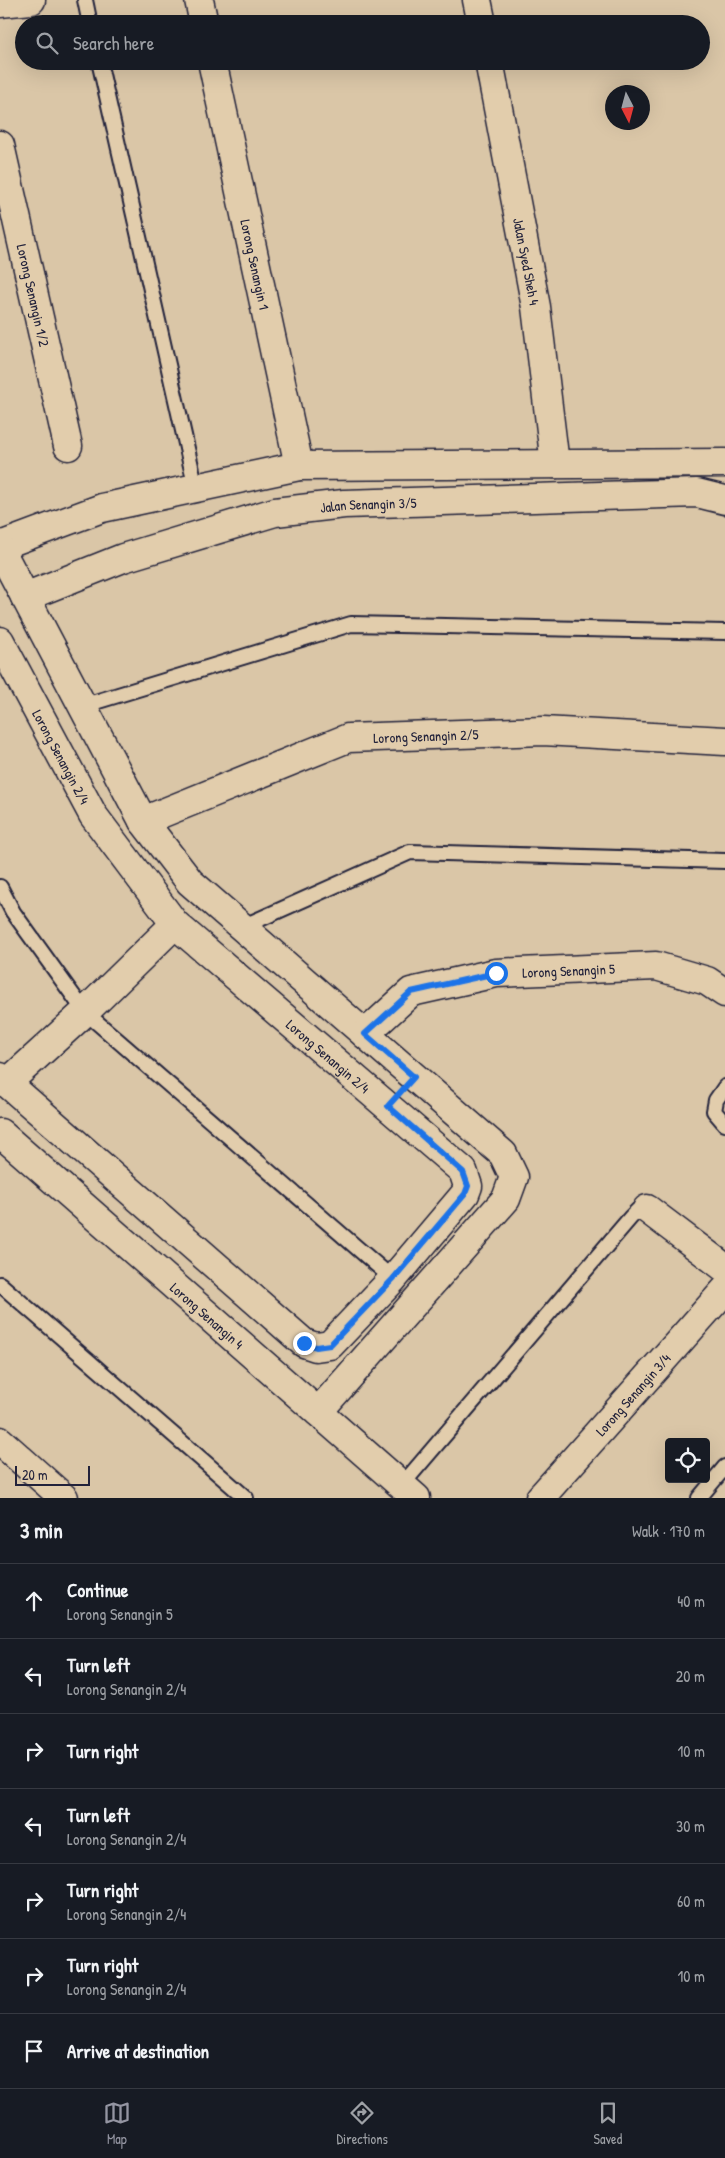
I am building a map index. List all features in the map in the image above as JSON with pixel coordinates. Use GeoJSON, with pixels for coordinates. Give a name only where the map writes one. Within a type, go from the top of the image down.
{"type":"FeatureCollection","features":[{"type":"Feature","properties":{"kind":"street"},"geometry":{"type":"LineString","coordinates":[[0,3],[31,0]]}},
{"type":"Feature","properties":{"kind":"street"},"geometry":{"type":"LineString","coordinates":[[199,0],[202,15]]}},
{"type":"Feature","properties":{"kind":"street"},"geometry":{"type":"LineString","coordinates":[[477,0],[480,15]]}},
{"type":"Feature","properties":{"kind":"street","name":"Lorong Senangin 1"},"geometry":{"type":"LineString","coordinates":[[214,70],[299,466]]}},
{"type":"Feature","properties":{"kind":"street","name":"Jalan Syed Sheh 4"},"geometry":{"type":"LineString","coordinates":[[491,70],[536,307],[555,464]]}},
{"type":"Feature","properties":{"kind":"street","name":"Lorong Senangin 1/2"},"geometry":{"type":"LineString","coordinates":[[0,145],[68,446]]}},
{"type":"Feature","properties":{"kind":"street"},"geometry":{"type":"LineString","coordinates":[[318,1412],[506,1200],[514,1177],[503,1154],[190,882],[143,821],[0,548],[102,508],[299,466],[725,463]]}},
{"type":"Feature","properties":{"kind":"street","name":"Jalan Senangin 3/5"},"geometry":{"type":"LineString","coordinates":[[25,597],[123,558],[275,512],[344,504],[687,493],[697,493],[725,500]]}},
{"type":"Feature","properties":{"kind":"street","name":"Lorong Senangin 2/4"},"geometry":{"type":"LineString","coordinates":[[0,641],[93,815],[175,924],[463,1172],[468,1186],[465,1194],[393,1279],[330,1345],[316,1347],[304,1343],[4,1080]]}},
{"type":"Feature","properties":{"kind":"street"},"geometry":{"type":"LineString","coordinates":[[34,705],[70,682]]}},
{"type":"Feature","properties":{"kind":"street","name":"Lorong Senangin 2/5"},"geometry":{"type":"LineString","coordinates":[[143,821],[348,738],[543,731],[725,741]]}},
{"type":"Feature","properties":{"kind":"street"},"geometry":{"type":"LineString","coordinates":[[4,1080],[85,1012],[175,924]]}},
{"type":"Feature","properties":{"kind":"street","name":"Lorong Senangin 5"},"geometry":{"type":"LineString","coordinates":[[365,1034],[411,992],[496,973],[656,966],[707,981],[725,993]]}},
{"type":"Feature","properties":{"kind":"street"},"geometry":{"type":"LineString","coordinates":[[388,1106],[414,1077]]}},
{"type":"Feature","properties":{"kind":"street","name":"Lorong Senangin 4"},"geometry":{"type":"LineString","coordinates":[[0,1133],[409,1492]]}},
{"type":"Feature","properties":{"kind":"street"},"geometry":{"type":"LineString","coordinates":[[647,1209],[725,1268]]}},
{"type":"Feature","properties":{"kind":"street"},"geometry":{"type":"LineString","coordinates":[[207,1315],[236,1282]]}},
{"type":"Feature","properties":{"kind":"street","name":"Lorong Senangin 3/4"},"geometry":{"type":"LineString","coordinates":[[540,1498],[725,1290]]}},
{"type":"Feature","properties":{"kind":"street"},"geometry":{"type":"LineString","coordinates":[[0,1441],[64,1498]]}},
{"type":"Feature","properties":{"kind":"lane"},"geometry":{"type":"LineString","coordinates":[[85,0],[88,15]]}},
{"type":"Feature","properties":{"kind":"lane"},"geometry":{"type":"LineString","coordinates":[[101,70],[196,488]]}},
{"type":"Feature","properties":{"kind":"lane"},"geometry":{"type":"LineString","coordinates":[[82,706],[351,624],[725,632]]}},
{"type":"Feature","properties":{"kind":"lane"},"geometry":{"type":"LineString","coordinates":[[242,927],[410,852],[725,861]]}},
{"type":"Feature","properties":{"kind":"lane"},"geometry":{"type":"LineString","coordinates":[[0,887],[13,912],[85,1012],[393,1279]]}},
{"type":"Feature","properties":{"kind":"lane"},"geometry":{"type":"LineString","coordinates":[[725,1087],[716,1100],[714,1111],[725,1124]]}},
{"type":"Feature","properties":{"kind":"lane"},"geometry":{"type":"LineString","coordinates":[[409,1492],[631,1217],[638,1210],[647,1209]]}},
{"type":"Feature","properties":{"kind":"lane"},"geometry":{"type":"LineString","coordinates":[[0,1284],[246,1498]]}},
{"type":"Feature","properties":{"kind":"lane"},"geometry":{"type":"LineString","coordinates":[[699,1498],[725,1467]]}},
{"type":"Feature","properties":{"kind":"route"},"geometry":{"type":"LineString","coordinates":[[304,1343],[316,1347],[330,1345],[393,1279],[465,1194],[468,1186],[463,1172],[388,1106],[414,1077],[365,1034],[411,992],[496,973]]}}]}
